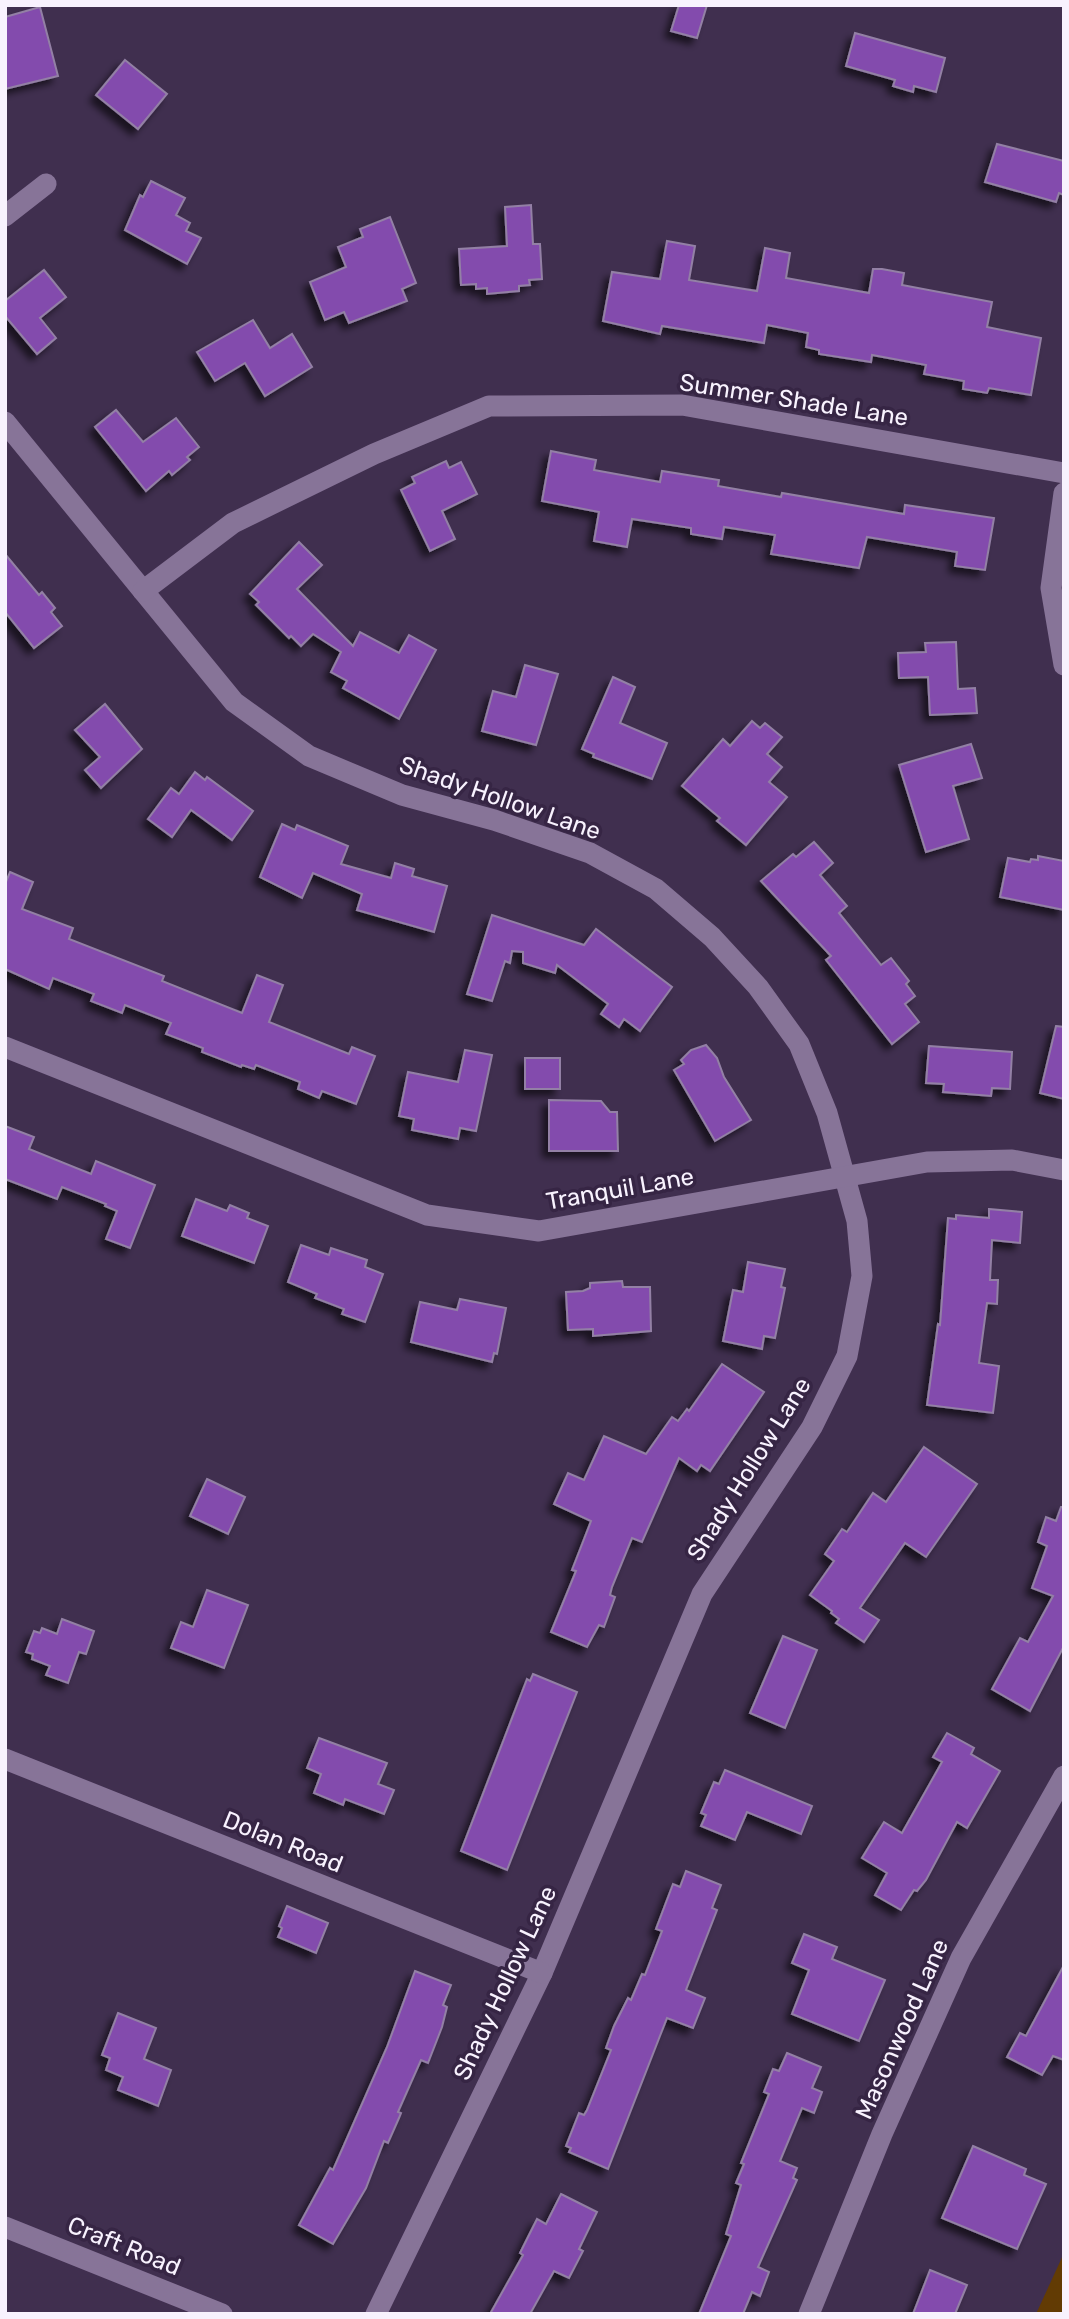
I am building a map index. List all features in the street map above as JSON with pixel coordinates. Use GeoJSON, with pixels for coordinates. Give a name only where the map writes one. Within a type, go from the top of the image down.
{"type":"FeatureCollection","features":[{"type":"Feature","properties":{"kind":"street"},"geometry":{"type":"LineString","coordinates":[[5,216],[46,184]]}},
{"type":"Feature","properties":{"kind":"street","name":"Summer Shade Lane"},"geometry":{"type":"LineString","coordinates":[[143,591],[233,523],[374,454],[489,406],[682,405],[1064,473]]}},
{"type":"Feature","properties":{"kind":"street","name":"Shady Hollow Lane"},"geometry":{"type":"LineString","coordinates":[[5,422],[234,702],[309,756],[402,795],[494,820],[590,853],[656,889],[712,937],[758,988],[799,1044],[827,1113],[857,1221],[862,1276],[847,1356],[812,1427],[702,1594],[542,1973],[376,2314]]}},
{"type":"Feature","properties":{"kind":"street"},"geometry":{"type":"LineString","coordinates":[[1064,493],[1051,588],[1064,665]]}},
{"type":"Feature","properties":{"kind":"street","name":"Tranquil Lane"},"geometry":{"type":"LineString","coordinates":[[5,1047],[427,1214],[539,1231],[927,1162],[1000,1160],[1064,1170]]}},
{"type":"Feature","properties":{"kind":"street","name":"Dolan Road"},"geometry":{"type":"LineString","coordinates":[[5,1759],[542,1973]]}},
{"type":"Feature","properties":{"kind":"street","name":"Masonwood Lane"},"geometry":{"type":"LineString","coordinates":[[809,2314],[882,2134],[961,1958],[1064,1776]]}},
{"type":"Feature","properties":{"kind":"street","name":"Craft Road"},"geometry":{"type":"LineString","coordinates":[[5,2227],[222,2314]]}},
{"type":"Feature","properties":{"kind":"shaded area"},"geometry":{"type":"Polygon","coordinates":[[[1064,2253],[1064,2314],[1036,2314],[1064,2253]]]}},
{"type":"Feature","properties":{"kind":"building"},"geometry":{"type":"Polygon","coordinates":[[[679,5],[707,5],[697,38],[671,31],[679,5]]]}},
{"type":"Feature","properties":{"kind":"building"},"geometry":{"type":"Polygon","coordinates":[[[40,7],[58,76],[5,89],[5,17],[40,7]]]}},
{"type":"Feature","properties":{"kind":"building"},"geometry":{"type":"Polygon","coordinates":[[[855,33],[945,58],[936,92],[914,86],[913,92],[893,86],[895,80],[846,66],[855,33]]]}},
{"type":"Feature","properties":{"kind":"building"},"geometry":{"type":"Polygon","coordinates":[[[125,60],[167,94],[138,129],[96,95],[125,60]]]}},
{"type":"Feature","properties":{"kind":"building"},"geometry":{"type":"Polygon","coordinates":[[[997,144],[1064,161],[1064,195],[1059,193],[1056,202],[985,182],[997,144]]]}},
{"type":"Feature","properties":{"kind":"building"},"geometry":{"type":"Polygon","coordinates":[[[151,181],[185,198],[176,215],[190,223],[186,231],[201,238],[187,264],[125,230],[140,195],[143,197],[151,181]]]}},
{"type":"Feature","properties":{"kind":"building"},"geometry":{"type":"Polygon","coordinates":[[[531,205],[533,244],[540,244],[542,279],[529,280],[530,285],[519,286],[519,291],[487,294],[487,288],[476,289],[476,284],[461,285],[459,249],[507,246],[505,207],[531,205]]]}},
{"type":"Feature","properties":{"kind":"building"},"geometry":{"type":"Polygon","coordinates":[[[390,217],[416,283],[402,289],[407,301],[349,323],[344,312],[325,320],[310,282],[346,267],[338,247],[363,237],[360,229],[390,217]]]}},
{"type":"Feature","properties":{"kind":"building"},"geometry":{"type":"Polygon","coordinates":[[[667,241],[695,246],[689,280],[757,291],[765,248],[790,253],[786,278],[869,293],[873,269],[882,269],[904,273],[902,285],[992,302],[987,327],[1041,338],[1031,395],[989,388],[987,393],[963,389],[964,381],[924,374],[926,365],[872,355],[871,362],[819,354],[819,350],[806,347],[808,333],[767,325],[764,343],[662,326],[660,334],[603,321],[612,272],[660,279],[667,241]]]}},
{"type":"Feature","properties":{"kind":"building"},"geometry":{"type":"Polygon","coordinates":[[[44,270],[66,297],[40,318],[56,338],[37,354],[5,316],[5,301],[44,270]]]}},
{"type":"Feature","properties":{"kind":"building"},"geometry":{"type":"Polygon","coordinates":[[[253,320],[270,348],[292,334],[312,367],[265,396],[245,363],[215,381],[197,352],[253,320]]]}},
{"type":"Feature","properties":{"kind":"building"},"geometry":{"type":"Polygon","coordinates":[[[116,410],[143,442],[176,418],[199,447],[187,457],[190,460],[172,475],[169,471],[146,491],[95,427],[116,410]]]}},
{"type":"Feature","properties":{"kind":"building"},"geometry":{"type":"Polygon","coordinates":[[[551,451],[596,460],[594,470],[660,482],[662,471],[719,480],[718,486],[781,497],[782,493],[904,514],[905,505],[994,518],[985,570],[955,566],[957,552],[867,537],[859,568],[771,554],[775,535],[724,527],[722,539],[691,534],[691,528],[632,519],[627,547],[594,541],[599,512],[542,501],[551,451]]]}},
{"type":"Feature","properties":{"kind":"building"},"geometry":{"type":"Polygon","coordinates":[[[446,461],[449,468],[461,462],[477,494],[442,511],[455,539],[430,551],[401,490],[415,483],[412,477],[446,461]]]}},
{"type":"Feature","properties":{"kind":"building"},"geometry":{"type":"Polygon","coordinates":[[[299,542],[322,565],[297,589],[353,646],[360,632],[399,653],[409,635],[436,650],[399,719],[343,688],[347,681],[331,672],[341,652],[313,634],[301,646],[291,636],[289,638],[256,605],[259,602],[250,594],[299,542]]]}},
{"type":"Feature","properties":{"kind":"building"},"geometry":{"type":"Polygon","coordinates":[[[5,554],[39,595],[42,592],[55,608],[51,612],[62,626],[34,648],[5,612],[5,554]]]}},
{"type":"Feature","properties":{"kind":"building"},"geometry":{"type":"Polygon","coordinates":[[[956,642],[958,689],[975,688],[977,713],[930,715],[928,677],[899,678],[898,653],[926,652],[925,643],[956,642]]]}},
{"type":"Feature","properties":{"kind":"building"},"geometry":{"type":"Polygon","coordinates":[[[525,665],[558,674],[536,745],[482,731],[493,691],[516,697],[525,665]]]}},
{"type":"Feature","properties":{"kind":"building"},"geometry":{"type":"Polygon","coordinates":[[[613,677],[635,687],[620,723],[667,743],[652,779],[593,757],[594,754],[582,749],[613,677]]]}},
{"type":"Feature","properties":{"kind":"building"},"geometry":{"type":"Polygon","coordinates":[[[105,704],[142,749],[101,788],[85,770],[100,757],[75,730],[105,704]]]}},
{"type":"Feature","properties":{"kind":"building"},"geometry":{"type":"Polygon","coordinates":[[[752,721],[760,728],[765,723],[782,737],[767,754],[782,767],[769,782],[787,797],[746,845],[717,821],[720,818],[682,786],[723,739],[730,746],[752,721]]]}},
{"type":"Feature","properties":{"kind":"building"},"geometry":{"type":"Polygon","coordinates":[[[971,744],[982,778],[953,786],[969,839],[926,852],[899,765],[971,744]]]}},
{"type":"Feature","properties":{"kind":"building"},"geometry":{"type":"Polygon","coordinates":[[[195,772],[205,780],[207,777],[253,811],[232,840],[191,810],[172,837],[148,819],[171,788],[179,794],[195,772]]]}},
{"type":"Feature","properties":{"kind":"building"},"geometry":{"type":"Polygon","coordinates":[[[282,824],[295,830],[297,825],[348,846],[341,864],[391,878],[395,863],[414,869],[412,876],[447,886],[434,932],[357,910],[362,894],[313,873],[302,898],[260,877],[282,824]]]}},
{"type":"Feature","properties":{"kind":"building"},"geometry":{"type":"Polygon","coordinates":[[[814,842],[833,863],[820,875],[847,906],[839,913],[881,965],[891,958],[909,981],[906,984],[915,996],[905,1004],[919,1022],[892,1044],[826,960],[831,956],[761,881],[793,854],[796,857],[814,842]]]}},
{"type":"Feature","properties":{"kind":"building"},"geometry":{"type":"Polygon","coordinates":[[[1038,856],[1064,861],[1064,910],[1000,897],[1008,858],[1030,862],[1031,859],[1038,860],[1038,856]]]}},
{"type":"Feature","properties":{"kind":"building"},"geometry":{"type":"Polygon","coordinates":[[[10,872],[33,882],[22,909],[73,928],[69,939],[164,976],[162,981],[242,1013],[257,975],[283,985],[269,1022],[349,1054],[352,1047],[375,1056],[356,1104],[322,1091],[319,1098],[298,1089],[300,1082],[256,1065],[254,1069],[242,1065],[241,1067],[202,1052],[203,1048],[166,1034],[171,1023],[125,1005],[122,1013],[91,1001],[94,994],[53,978],[49,989],[5,969],[5,884],[10,872]]]}},
{"type":"Feature","properties":{"kind":"building"},"geometry":{"type":"Polygon","coordinates":[[[492,915],[584,945],[596,929],[672,987],[640,1031],[624,1019],[619,1027],[601,1014],[608,1004],[557,965],[555,973],[523,963],[523,952],[512,951],[510,963],[505,961],[492,1001],[467,994],[492,915]]]}},
{"type":"Feature","properties":{"kind":"building"},"geometry":{"type":"Polygon","coordinates":[[[1056,1026],[1064,1027],[1064,1099],[1040,1093],[1056,1026]]]}},
{"type":"Feature","properties":{"kind":"building"},"geometry":{"type":"Polygon","coordinates":[[[706,1045],[717,1058],[724,1077],[751,1120],[715,1141],[674,1070],[684,1064],[681,1060],[691,1050],[706,1045]]]}},
{"type":"Feature","properties":{"kind":"building"},"geometry":{"type":"Polygon","coordinates":[[[929,1046],[1012,1052],[1010,1089],[992,1088],[991,1096],[943,1092],[944,1084],[926,1083],[929,1046]]]}},
{"type":"Feature","properties":{"kind":"building"},"geometry":{"type":"Polygon","coordinates":[[[465,1050],[492,1055],[476,1131],[460,1128],[458,1139],[412,1130],[414,1119],[399,1116],[408,1072],[458,1082],[465,1050]]]}},
{"type":"Feature","properties":{"kind":"building"},"geometry":{"type":"Polygon","coordinates":[[[525,1058],[560,1058],[560,1089],[525,1089],[525,1058]]]}},
{"type":"Feature","properties":{"kind":"building"},"geometry":{"type":"Polygon","coordinates":[[[549,1100],[601,1101],[610,1112],[617,1112],[618,1151],[549,1151],[549,1100]]]}},
{"type":"Feature","properties":{"kind":"building"},"geometry":{"type":"Polygon","coordinates":[[[5,1126],[34,1137],[29,1149],[91,1174],[96,1161],[155,1185],[130,1248],[106,1239],[117,1211],[105,1206],[106,1204],[62,1187],[57,1199],[5,1179],[5,1126]]]}},
{"type":"Feature","properties":{"kind":"building"},"geometry":{"type":"Polygon","coordinates":[[[196,1199],[227,1211],[230,1205],[249,1213],[247,1218],[268,1226],[254,1263],[182,1236],[196,1199]]]}},
{"type":"Feature","properties":{"kind":"building"},"geometry":{"type":"Polygon","coordinates":[[[989,1209],[1022,1212],[1020,1243],[992,1240],[990,1280],[998,1280],[997,1304],[987,1303],[979,1363],[999,1366],[993,1413],[927,1405],[938,1324],[940,1325],[948,1218],[956,1219],[956,1215],[989,1218],[989,1209]]]}},
{"type":"Feature","properties":{"kind":"building"},"geometry":{"type":"Polygon","coordinates":[[[301,1245],[329,1255],[331,1248],[367,1260],[365,1267],[383,1274],[365,1322],[342,1314],[344,1309],[315,1298],[317,1294],[288,1282],[301,1245]]]}},
{"type":"Feature","properties":{"kind":"building"},"geometry":{"type":"Polygon","coordinates":[[[748,1262],[785,1269],[781,1287],[785,1288],[775,1338],[764,1336],[762,1349],[723,1341],[733,1290],[743,1292],[748,1262]]]}},
{"type":"Feature","properties":{"kind":"building"},"geometry":{"type":"Polygon","coordinates":[[[622,1281],[623,1287],[650,1287],[651,1331],[593,1336],[593,1329],[568,1330],[566,1292],[583,1291],[590,1288],[590,1283],[622,1281]]]}},
{"type":"Feature","properties":{"kind":"building"},"geometry":{"type":"Polygon","coordinates":[[[460,1299],[506,1308],[497,1354],[494,1353],[492,1362],[411,1342],[420,1302],[457,1310],[460,1299]]]}},
{"type":"Feature","properties":{"kind":"building"},"geometry":{"type":"Polygon","coordinates":[[[722,1364],[764,1392],[710,1471],[701,1465],[697,1471],[679,1458],[642,1542],[632,1538],[612,1587],[610,1595],[615,1597],[604,1627],[599,1625],[587,1647],[551,1632],[576,1571],[572,1570],[591,1521],[554,1504],[568,1473],[584,1480],[604,1436],[646,1454],[672,1417],[678,1421],[687,1409],[689,1411],[722,1364]]]}},
{"type":"Feature","properties":{"kind":"building"},"geometry":{"type":"Polygon","coordinates":[[[924,1447],[977,1484],[926,1557],[905,1543],[860,1608],[879,1620],[864,1642],[836,1623],[839,1619],[832,1611],[810,1595],[834,1561],[825,1554],[842,1529],[847,1532],[873,1493],[886,1502],[924,1447]]]}},
{"type":"Feature","properties":{"kind":"building"},"geometry":{"type":"Polygon","coordinates":[[[207,1479],[245,1497],[228,1534],[190,1516],[207,1479]]]}},
{"type":"Feature","properties":{"kind":"building"},"geometry":{"type":"Polygon","coordinates":[[[1061,1507],[1064,1507],[1064,1646],[1030,1711],[992,1689],[1020,1638],[1028,1642],[1053,1596],[1032,1588],[1047,1546],[1038,1542],[1046,1517],[1056,1521],[1061,1507]]]}},
{"type":"Feature","properties":{"kind":"building"},"geometry":{"type":"Polygon","coordinates":[[[207,1590],[248,1605],[224,1668],[171,1648],[181,1622],[193,1627],[207,1590]]]}},
{"type":"Feature","properties":{"kind":"building"},"geometry":{"type":"Polygon","coordinates":[[[62,1619],[94,1631],[86,1654],[79,1652],[68,1683],[46,1675],[50,1666],[32,1659],[33,1654],[26,1652],[34,1631],[40,1633],[42,1628],[57,1634],[62,1619]]]}},
{"type":"Feature","properties":{"kind":"building"},"geometry":{"type":"Polygon","coordinates":[[[783,1636],[817,1650],[785,1728],[750,1713],[783,1636]]]}},
{"type":"Feature","properties":{"kind":"building"},"geometry":{"type":"Polygon","coordinates":[[[533,1674],[577,1692],[507,1870],[461,1851],[527,1679],[530,1681],[533,1674]]]}},
{"type":"Feature","properties":{"kind":"building"},"geometry":{"type":"Polygon","coordinates":[[[947,1733],[974,1748],[971,1754],[1000,1771],[967,1828],[957,1822],[926,1880],[917,1891],[914,1890],[901,1910],[875,1895],[887,1873],[862,1858],[884,1822],[902,1833],[942,1762],[933,1757],[947,1733]]]}},
{"type":"Feature","properties":{"kind":"building"},"geometry":{"type":"Polygon","coordinates":[[[319,1738],[387,1763],[378,1784],[394,1790],[384,1814],[345,1799],[343,1805],[314,1793],[321,1774],[307,1768],[319,1738]]]}},
{"type":"Feature","properties":{"kind":"building"},"geometry":{"type":"Polygon","coordinates":[[[725,1770],[812,1806],[801,1834],[747,1812],[735,1840],[701,1826],[706,1815],[701,1813],[714,1782],[719,1784],[725,1770]]]}},
{"type":"Feature","properties":{"kind":"building"},"geometry":{"type":"Polygon","coordinates":[[[686,1871],[721,1885],[712,1908],[717,1910],[686,1990],[705,1998],[693,2028],[667,2018],[608,2169],[569,2152],[571,2148],[566,2146],[579,2113],[584,2115],[587,2110],[611,2050],[606,2048],[614,2026],[628,1998],[631,2000],[642,1974],[645,1975],[662,1931],[656,1929],[673,1884],[680,1887],[686,1871]]]}},
{"type":"Feature","properties":{"kind":"building"},"geometry":{"type":"Polygon","coordinates":[[[287,1906],[328,1923],[316,1953],[278,1937],[282,1928],[279,1926],[287,1906]]]}},
{"type":"Feature","properties":{"kind":"building"},"geometry":{"type":"Polygon","coordinates":[[[804,1934],[837,1947],[832,1959],[885,1980],[859,2041],[792,2014],[809,1970],[792,1963],[804,1934]]]}},
{"type":"Feature","properties":{"kind":"building"},"geometry":{"type":"Polygon","coordinates":[[[1064,1965],[1064,2060],[1053,2056],[1042,2075],[1007,2057],[1020,2033],[1026,2036],[1064,1965]]]}},
{"type":"Feature","properties":{"kind":"building"},"geometry":{"type":"Polygon","coordinates":[[[415,1971],[451,1985],[443,2005],[447,2007],[442,2027],[428,2063],[421,2060],[398,2112],[401,2113],[399,2118],[388,2143],[384,2141],[366,2188],[333,2244],[299,2225],[330,2168],[333,2170],[387,2047],[415,1971]]]}},
{"type":"Feature","properties":{"kind":"building"},"geometry":{"type":"Polygon","coordinates":[[[118,2013],[156,2028],[144,2059],[171,2070],[158,2106],[118,2090],[123,2077],[106,2070],[110,2058],[102,2055],[118,2013]]]}},
{"type":"Feature","properties":{"kind":"building"},"geometry":{"type":"Polygon","coordinates":[[[787,2053],[821,2067],[812,2088],[822,2092],[814,2113],[802,2108],[780,2161],[797,2168],[793,2178],[797,2180],[758,2267],[769,2272],[760,2296],[752,2292],[743,2314],[699,2314],[731,2236],[726,2234],[741,2185],[736,2183],[744,2164],[741,2163],[769,2094],[764,2092],[773,2069],[779,2071],[787,2053]]]}},
{"type":"Feature","properties":{"kind":"building"},"geometry":{"type":"Polygon","coordinates":[[[973,2146],[1026,2169],[1024,2175],[1046,2184],[1017,2249],[942,2218],[973,2146]]]}},
{"type":"Feature","properties":{"kind":"building"},"geometry":{"type":"Polygon","coordinates":[[[561,2194],[597,2212],[579,2249],[583,2251],[569,2278],[554,2271],[530,2314],[490,2314],[523,2255],[520,2253],[537,2219],[546,2224],[561,2194]]]}},
{"type":"Feature","properties":{"kind":"building"},"geometry":{"type":"Polygon","coordinates":[[[930,2270],[967,2285],[955,2314],[913,2314],[930,2270]]]}}]}
